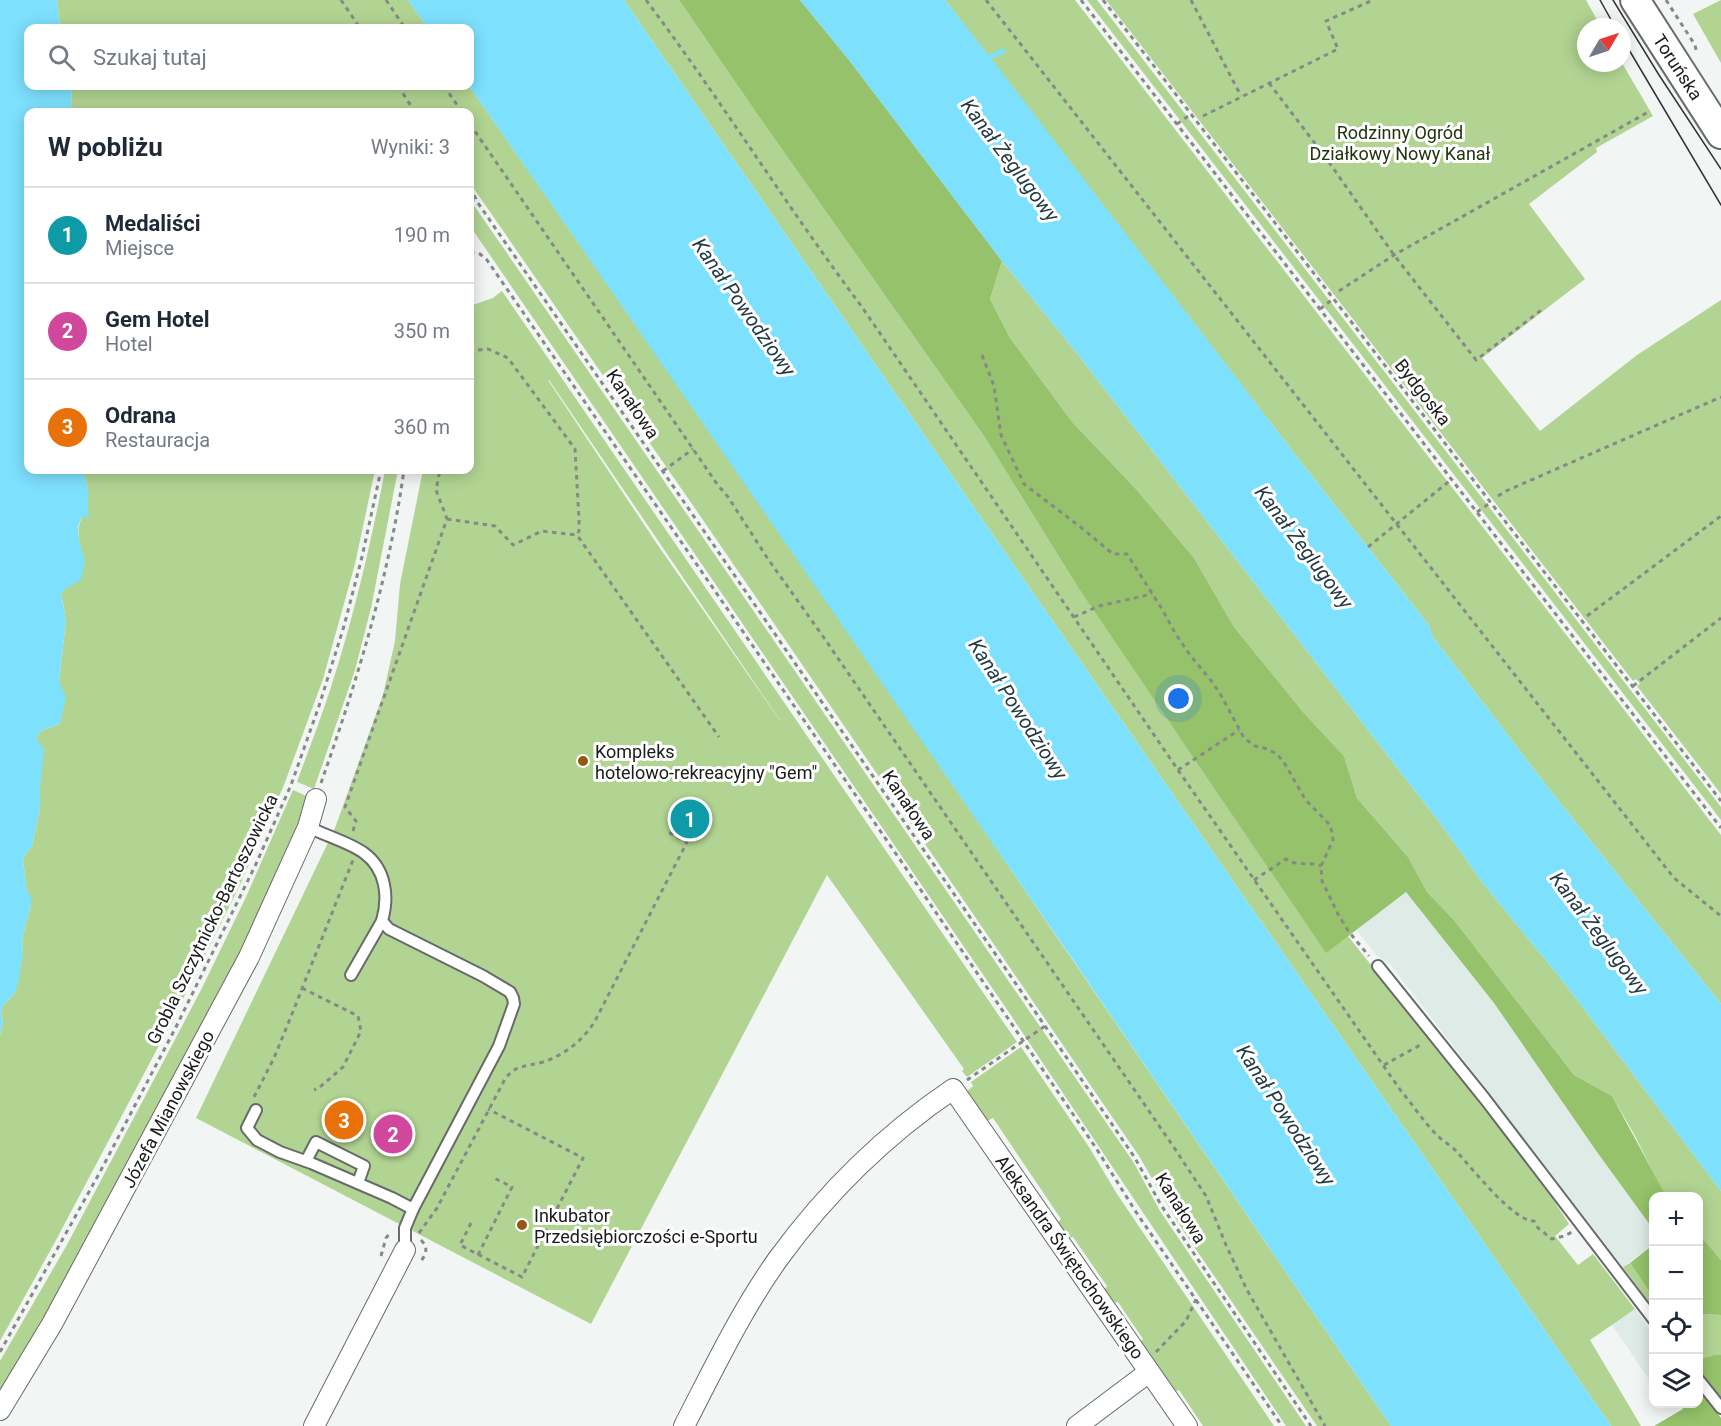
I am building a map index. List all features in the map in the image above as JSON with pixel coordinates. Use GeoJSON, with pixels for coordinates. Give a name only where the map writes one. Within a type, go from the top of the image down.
{"type":"FeatureCollection","features":[{"type":"Feature","properties":{"kind":"street","name":"Toruńska"},"geometry":{"type":"LineString","coordinates":[[1635,0],[1721,134]]}},
{"type":"Feature","properties":{"kind":"street","name":"Józefa Mianowskiego"},"geometry":{"type":"LineString","coordinates":[[0,1410],[52,1324],[243,967],[308,827],[316,799]]}},
{"type":"Feature","properties":{"kind":"street","name":"Aleksandra Świętochowskiego"},"geometry":{"type":"LineString","coordinates":[[953,1089],[1187,1426]]}},
{"type":"Feature","properties":{"kind":"street"},"geometry":{"type":"LineString","coordinates":[[684,1426],[728,1340],[753,1299],[777,1261],[819,1206],[883,1142],[922,1110],[953,1089]]}},
{"type":"Feature","properties":{"kind":"street"},"geometry":{"type":"LineString","coordinates":[[314,1426],[405,1250]]}},
{"type":"Feature","properties":{"kind":"street"},"geometry":{"type":"LineString","coordinates":[[1077,1426],[1146,1367]]}},
{"type":"Feature","properties":{"kind":"lane"},"geometry":{"type":"LineString","coordinates":[[308,827],[352,847],[372,860],[385,886],[386,900],[382,921],[351,975]]}},
{"type":"Feature","properties":{"kind":"lane"},"geometry":{"type":"LineString","coordinates":[[382,921],[388,929],[400,936],[483,976],[510,992],[514,1003],[499,1046],[413,1209],[405,1228],[405,1250]]}},
{"type":"Feature","properties":{"kind":"lane"},"geometry":{"type":"LineString","coordinates":[[1378,966],[1485,1100],[1649,1315]]}},
{"type":"Feature","properties":{"kind":"lane"},"geometry":{"type":"LineString","coordinates":[[256,1110],[247,1128],[257,1140],[293,1157],[291,1160],[314,1168],[310,1160],[316,1142],[364,1166],[358,1183]]}},
{"type":"Feature","properties":{"kind":"lane"},"geometry":{"type":"LineString","coordinates":[[310,1160],[413,1209]]}},
{"type":"Feature","properties":{"kind":"lane"},"geometry":{"type":"LineString","coordinates":[[1703,1385],[1721,1408]]}},
{"type":"Feature","properties":{"kind":"path"},"geometry":{"type":"LineString","coordinates":[[341,0],[357,24]]}},
{"type":"Feature","properties":{"kind":"path"},"geometry":{"type":"LineString","coordinates":[[386,0],[402,24]]}},
{"type":"Feature","properties":{"kind":"path"},"geometry":{"type":"LineString","coordinates":[[646,0],[862,307],[1178,770],[1401,1091],[1437,1136],[1455,1149],[1471,1169],[1516,1214],[1529,1221],[1534,1221],[1538,1228],[1552,1239],[1564,1236],[1581,1227]]}},
{"type":"Feature","properties":{"kind":"path"},"geometry":{"type":"LineString","coordinates":[[986,0],[1674,878],[1721,916]]}},
{"type":"Feature","properties":{"kind":"path"},"geometry":{"type":"LineString","coordinates":[[1081,0],[1721,828]]}},
{"type":"Feature","properties":{"kind":"path","name":"Bydgoska"},"geometry":{"type":"LineString","coordinates":[[1103,0],[1721,801]]}},
{"type":"Feature","properties":{"kind":"path"},"geometry":{"type":"LineString","coordinates":[[1191,0],[1242,96]]}},
{"type":"Feature","properties":{"kind":"path"},"geometry":{"type":"LineString","coordinates":[[1203,116],[1338,50],[1326,21],[1372,0]]}},
{"type":"Feature","properties":{"kind":"path"},"geometry":{"type":"LineString","coordinates":[[1666,0],[1695,45],[1697,53]]}},
{"type":"Feature","properties":{"kind":"path"},"geometry":{"type":"LineString","coordinates":[[1269,83],[1326,158],[1394,255],[1476,360],[1544,308]]}},
{"type":"Feature","properties":{"kind":"path"},"geometry":{"type":"LineString","coordinates":[[401,90],[413,108]]}},
{"type":"Feature","properties":{"kind":"path"},"geometry":{"type":"LineString","coordinates":[[447,90],[459,108]]}},
{"type":"Feature","properties":{"kind":"path"},"geometry":{"type":"LineString","coordinates":[[1339,291],[1394,255],[1650,111]]}},
{"type":"Feature","properties":{"kind":"path"},"geometry":{"type":"LineString","coordinates":[[1177,124],[1191,114]]}},
{"type":"Feature","properties":{"kind":"path"},"geometry":{"type":"LineString","coordinates":[[474,130],[1124,1073],[1206,1196],[1247,1290],[1325,1426]]}},
{"type":"Feature","properties":{"kind":"path","name":"Kanałowa"},"geometry":{"type":"LineString","coordinates":[[474,195],[1046,1026],[1135,1158],[1161,1205],[1311,1426]]}},
{"type":"Feature","properties":{"kind":"path"},"geometry":{"type":"LineString","coordinates":[[474,202],[478,203]]}},
{"type":"Feature","properties":{"kind":"path"},"geometry":{"type":"LineString","coordinates":[[474,253],[480,254],[487,260],[903,864],[1282,1426]]}},
{"type":"Feature","properties":{"kind":"path"},"geometry":{"type":"LineString","coordinates":[[1320,309],[1333,298]]}},
{"type":"Feature","properties":{"kind":"path"},"geometry":{"type":"LineString","coordinates":[[474,352],[488,349],[508,358],[575,449],[579,519],[577,535]]}},
{"type":"Feature","properties":{"kind":"path"},"geometry":{"type":"LineString","coordinates":[[982,355],[994,386],[1001,435],[1024,484],[1113,554],[1127,554],[1190,655],[1222,697],[1244,738],[1255,746],[1268,749],[1278,755],[1305,799],[1329,824],[1333,840],[1321,866],[1322,881],[1349,932],[1378,966]]}},
{"type":"Feature","properties":{"kind":"path"},"geometry":{"type":"LineString","coordinates":[[1498,496],[1721,397]]}},
{"type":"Feature","properties":{"kind":"path"},"geometry":{"type":"LineString","coordinates":[[663,471],[694,449]]}},
{"type":"Feature","properties":{"kind":"path","name":"Grobla Szczytnicko-Bartoszowicka"},"geometry":{"type":"LineString","coordinates":[[0,1352],[100,1172],[181,1017],[256,864],[291,785],[319,706],[352,597],[380,474]]}},
{"type":"Feature","properties":{"kind":"path"},"geometry":{"type":"LineString","coordinates":[[316,799],[374,616],[403,474]]}},
{"type":"Feature","properties":{"kind":"path"},"geometry":{"type":"LineString","coordinates":[[256,1110],[250,1104],[274,1058],[302,988],[352,847],[356,821],[345,807],[447,519],[436,490],[439,474]]}},
{"type":"Feature","properties":{"kind":"path"},"geometry":{"type":"LineString","coordinates":[[1368,547],[1452,479]]}},
{"type":"Feature","properties":{"kind":"path"},"geometry":{"type":"LineString","coordinates":[[1477,512],[1491,502]]}},
{"type":"Feature","properties":{"kind":"path"},"geometry":{"type":"LineString","coordinates":[[1587,616],[1721,516]]}},
{"type":"Feature","properties":{"kind":"path"},"geometry":{"type":"LineString","coordinates":[[447,519],[495,526],[513,545],[542,531],[577,535],[719,737]]}},
{"type":"Feature","properties":{"kind":"path"},"geometry":{"type":"LineString","coordinates":[[1074,617],[1099,606],[1152,594]]}},
{"type":"Feature","properties":{"kind":"path"},"geometry":{"type":"LineString","coordinates":[[1633,686],[1721,618]]}},
{"type":"Feature","properties":{"kind":"path"},"geometry":{"type":"LineString","coordinates":[[1178,770],[1239,730]]}},
{"type":"Feature","properties":{"kind":"path"},"geometry":{"type":"LineString","coordinates":[[405,1250],[419,1235],[437,1208],[488,1109],[511,1071],[541,1063],[565,1052],[578,1043],[595,1021],[687,842],[666,831]]}},
{"type":"Feature","properties":{"kind":"path"},"geometry":{"type":"LineString","coordinates":[[1254,880],[1286,859],[1292,863],[1314,863],[1321,866]]}},
{"type":"Feature","properties":{"kind":"path"},"geometry":{"type":"LineString","coordinates":[[302,988],[358,1016],[361,1031],[343,1067],[314,1090]]}},
{"type":"Feature","properties":{"kind":"path"},"geometry":{"type":"LineString","coordinates":[[953,1089],[1046,1026]]}},
{"type":"Feature","properties":{"kind":"path"},"geometry":{"type":"LineString","coordinates":[[1383,1065],[1434,1036]]}},
{"type":"Feature","properties":{"kind":"path"},"geometry":{"type":"LineString","coordinates":[[471,1223],[460,1245],[522,1277],[583,1158],[488,1109]]}},
{"type":"Feature","properties":{"kind":"path"},"geometry":{"type":"LineString","coordinates":[[478,1254],[512,1187],[494,1178]]}},
{"type":"Feature","properties":{"kind":"path"},"geometry":{"type":"LineString","coordinates":[[1146,1367],[1182,1326],[1196,1299]]}},
{"type":"Feature","properties":{"kind":"shaded area"},"geometry":{"type":"Polygon","coordinates":[[[1406,892],[1494,1003],[1649,1224],[1649,1248],[1623,1267],[1390,964],[1377,956],[1356,929],[1406,892]]]}},
{"type":"Feature","properties":{"kind":"shaded area"},"geometry":{"type":"Polygon","coordinates":[[[1635,1309],[1649,1328],[1649,1379],[1612,1325],[1635,1309]]]}},
{"type":"Feature","properties":{"kind":"green space"},"geometry":{"type":"Polygon","coordinates":[[[57,0],[408,0],[425,24],[60,24],[57,0]]]}},
{"type":"Feature","properties":{"kind":"green space"},"geometry":{"type":"Polygon","coordinates":[[[624,0],[679,0],[984,436],[1079,589],[1326,952],[1348,936],[1537,1174],[1569,1224],[1555,1236],[1578,1265],[1593,1254],[1635,1309],[1590,1340],[1641,1426],[1611,1426],[624,0]]]}},
{"type":"Feature","properties":{"kind":"green space"},"geometry":{"type":"Polygon","coordinates":[[[679,0],[800,0],[849,60],[1002,261],[990,299],[1010,338],[1073,423],[1136,489],[1194,558],[1234,627],[1303,712],[1344,756],[1357,798],[1408,857],[1427,892],[1454,920],[1574,1075],[1612,1096],[1664,1192],[1649,1192],[1649,1224],[1494,1003],[1406,892],[1326,953],[1079,589],[984,436],[679,0]]]}},
{"type":"Feature","properties":{"kind":"green space"},"geometry":{"type":"Polygon","coordinates":[[[945,0],[1075,0],[1721,835],[1721,1004],[1542,780],[1433,637],[1428,624],[945,0]]]}},
{"type":"Feature","properties":{"kind":"green space"},"geometry":{"type":"Polygon","coordinates":[[[1087,0],[1097,0],[1721,807],[1721,820],[1087,0]]]}},
{"type":"Feature","properties":{"kind":"green space","name":"Rodzinny Ogród Działkowy Nowy Kanał"},"geometry":{"type":"Polygon","coordinates":[[[1106,0],[1586,0],[1596,18],[1577,18],[1577,72],[1627,72],[1653,116],[1596,148],[1597,152],[1529,204],[1585,279],[1482,358],[1540,431],[1637,355],[1721,300],[1721,794],[1637,686],[1640,684],[1636,679],[1633,681],[1106,0]]]}},
{"type":"Feature","properties":{"kind":"green space"},"geometry":{"type":"Polygon","coordinates":[[[1721,0],[1721,63],[1693,14],[1721,0]]]}},
{"type":"Feature","properties":{"kind":"green space"},"geometry":{"type":"Polygon","coordinates":[[[72,90],[472,90],[817,587],[1391,1426],[1317,1426],[1184,1232],[1139,1156],[474,189],[474,108],[71,107],[72,90]]]}},
{"type":"Feature","properties":{"kind":"green space"},"geometry":{"type":"Polygon","coordinates":[[[474,206],[1134,1163],[1160,1211],[1306,1426],[1286,1426],[1008,1011],[474,232],[474,206]]]}},
{"type":"Feature","properties":{"kind":"green space"},"geometry":{"type":"Polygon","coordinates":[[[1002,261],[1076,352],[1443,827],[1482,882],[1566,985],[1721,1191],[1721,1260],[1703,1239],[1703,1192],[1663,1192],[1612,1096],[1574,1075],[1454,920],[1427,892],[1408,857],[1357,798],[1344,756],[1303,712],[1234,627],[1194,558],[1136,489],[1073,423],[1010,338],[990,299],[1002,261]]]}},
{"type":"Feature","properties":{"kind":"green space","name":"Kompleks hotelowo-rekreacyjny \"Gem\""},"geometry":{"type":"Polygon","coordinates":[[[502,291],[1017,1042],[967,1077],[962,1071],[964,1069],[827,875],[591,1324],[196,1118],[335,828],[383,695],[395,641],[400,584],[422,474],[474,474],[474,305],[493,298],[502,291]],[[548,380],[657,544],[788,732],[549,380],[548,380]]]}},
{"type":"Feature","properties":{"kind":"green space"},"geometry":{"type":"Polygon","coordinates":[[[84,474],[374,474],[355,564],[323,679],[284,785],[239,887],[174,1017],[0,1341],[0,1035],[3,1022],[1,1014],[3,1005],[14,994],[23,952],[22,939],[31,905],[23,861],[32,846],[40,808],[36,738],[42,730],[60,724],[59,682],[66,620],[61,593],[84,561],[78,532],[83,516],[88,517],[88,490],[84,474]]]}},
{"type":"Feature","properties":{"kind":"green space"},"geometry":{"type":"Polygon","coordinates":[[[384,474],[397,474],[371,608],[355,670],[314,789],[297,782],[327,699],[355,606],[384,474]]]}},
{"type":"Feature","properties":{"kind":"green space"},"geometry":{"type":"Polygon","coordinates":[[[293,790],[311,798],[264,903],[171,1089],[0,1396],[0,1361],[68,1243],[201,990],[246,897],[293,790]]]}},
{"type":"Feature","properties":{"kind":"green space"},"geometry":{"type":"Polygon","coordinates":[[[1021,1047],[1274,1426],[1203,1426],[1179,1390],[1173,1392],[1140,1343],[1143,1339],[1118,1302],[1113,1303],[1104,1290],[1107,1286],[1073,1237],[1067,1238],[1057,1224],[1061,1219],[993,1118],[985,1120],[966,1092],[973,1086],[971,1082],[1021,1047]]]}},
{"type":"Feature","properties":{"kind":"green space"},"geometry":{"type":"Polygon","coordinates":[[[1703,1239],[1721,1260],[1721,1315],[1703,1314],[1703,1239]]]}},
{"type":"Feature","properties":{"kind":"green space"},"geometry":{"type":"Polygon","coordinates":[[[1649,1248],[1649,1291],[1630,1263],[1649,1248]]]}},
{"type":"Feature","properties":{"kind":"green space"},"geometry":{"type":"Polygon","coordinates":[[[1630,1263],[1649,1291],[1649,1303],[1623,1267],[1630,1263]]]}},
{"type":"Feature","properties":{"kind":"green space"},"geometry":{"type":"Polygon","coordinates":[[[1703,1314],[1721,1315],[1721,1355],[1703,1359],[1703,1314]]]}},
{"type":"Feature","properties":{"kind":"green space"},"geometry":{"type":"Polygon","coordinates":[[[1721,1355],[1721,1401],[1703,1376],[1703,1358],[1721,1355]]]}},
{"type":"Feature","properties":{"kind":"green space"},"geometry":{"type":"Polygon","coordinates":[[[1703,1393],[1721,1418],[1721,1426],[1654,1426],[1683,1409],[1703,1408],[1703,1393]]]}},
{"type":"Feature","properties":{"kind":"water"},"geometry":{"type":"Polygon","coordinates":[[[0,0],[57,0],[60,24],[24,24],[24,90],[72,90],[72,108],[24,108],[24,474],[84,474],[88,490],[88,518],[83,516],[78,527],[84,562],[81,580],[61,593],[66,620],[59,682],[66,697],[60,724],[42,730],[36,738],[44,749],[40,808],[32,846],[23,861],[31,905],[22,939],[23,952],[18,985],[14,994],[3,1005],[0,1035],[0,0]]]}},
{"type":"Feature","properties":{"kind":"water","name":"Kanał Powodziowy"},"geometry":{"type":"Polygon","coordinates":[[[408,0],[624,0],[1611,1426],[1391,1426],[1071,957],[472,90],[474,90],[474,24],[425,24],[408,0]]]}},
{"type":"Feature","properties":{"kind":"water","name":"Kanał Żeglugowy"},"geometry":{"type":"Polygon","coordinates":[[[800,0],[945,0],[990,57],[1428,624],[1433,637],[1542,780],[1721,1004],[1721,1191],[1566,985],[1482,882],[1443,827],[1076,352],[1002,261],[849,60],[800,0]]]}},
{"type":"Feature","properties":{"kind":"waterway"},"geometry":{"type":"LineString","coordinates":[[990,57],[1003,51]]}},
{"type":"Feature","properties":{"kind":"tram line"},"geometry":{"type":"LineString","coordinates":[[1600,0],[1610,18]]}},
{"type":"Feature","properties":{"kind":"tram line"},"geometry":{"type":"LineString","coordinates":[[1613,0],[1721,169]]}},
{"type":"Feature","properties":{"kind":"tram line"},"geometry":{"type":"LineString","coordinates":[[1631,53],[1721,205]]}},
{"type":"Feature","properties":{"kind":"place","name":"Kompleks hotelowo-rekreacyjny \"Gem\""},"geometry":{"type":"Point","coordinates":[583,761]}},
{"type":"Feature","properties":{"kind":"place","name":"Medaliści"},"geometry":{"type":"Point","coordinates":[690,819]}},
{"type":"Feature","properties":{"kind":"place","name":"Odrana"},"geometry":{"type":"Point","coordinates":[344,1120]}},
{"type":"Feature","properties":{"kind":"place","name":"Gem Hotel"},"geometry":{"type":"Point","coordinates":[393,1134]}},
{"type":"Feature","properties":{"kind":"place","name":"Inkubator Przedsiębiorczości e-Sportu"},"geometry":{"type":"Point","coordinates":[522,1225]}}]}
